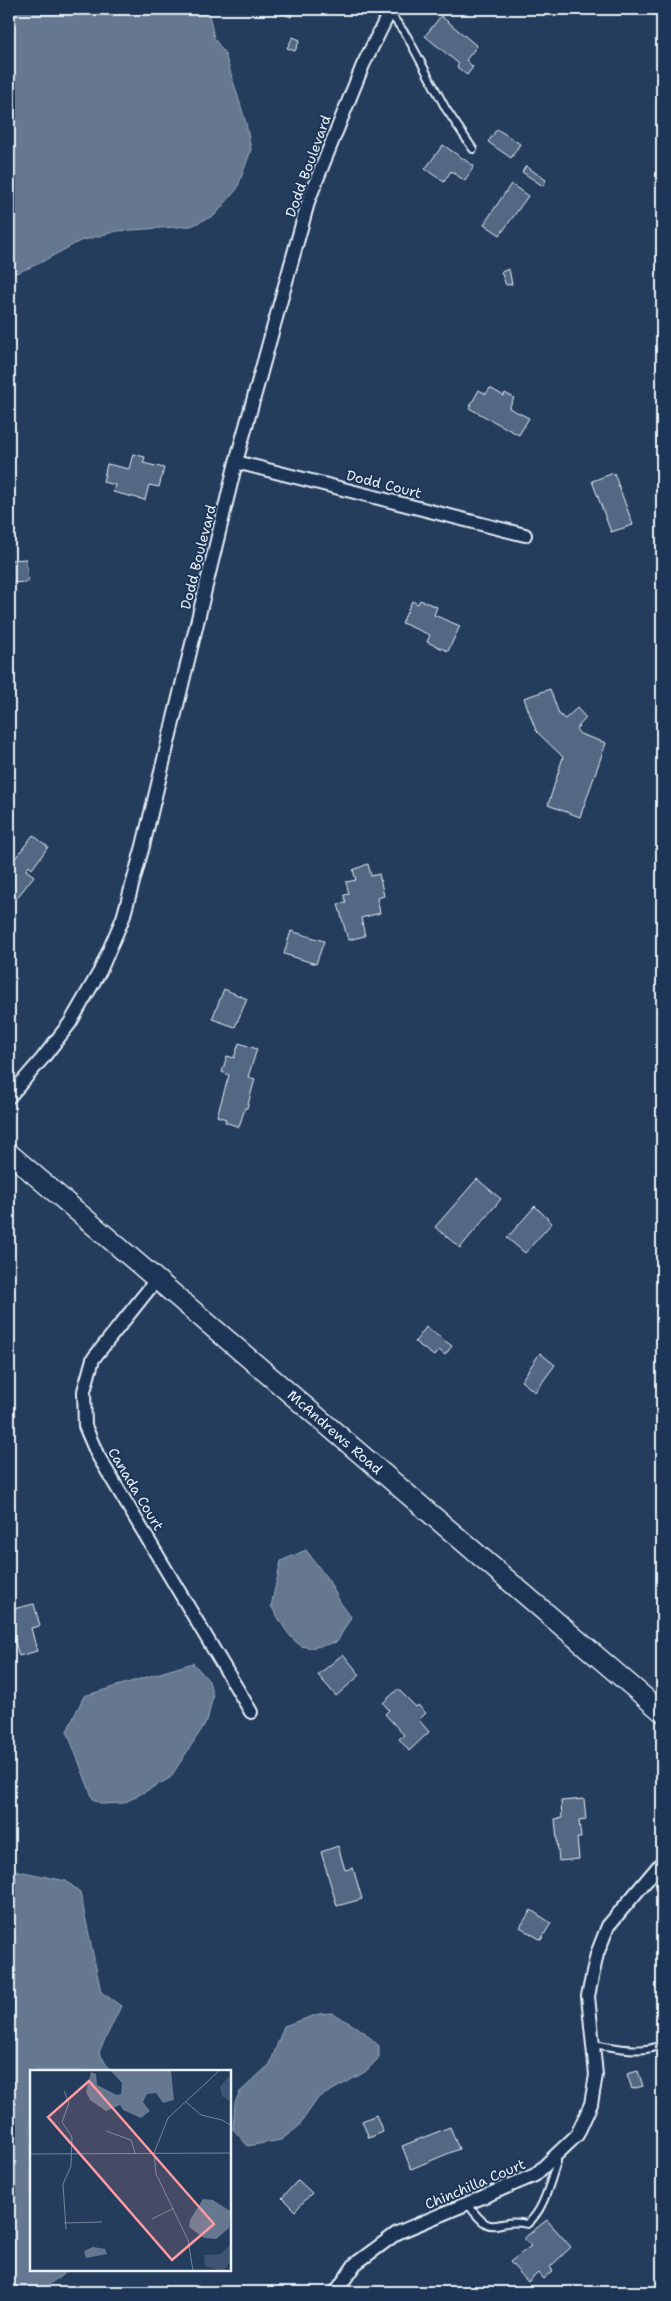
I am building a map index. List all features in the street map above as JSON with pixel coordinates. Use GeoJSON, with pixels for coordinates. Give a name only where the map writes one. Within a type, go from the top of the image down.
{"type":"FeatureCollection","features":[{"type":"Feature","properties":{"kind":"main road","name":"McAndrews Road"},"geometry":{"type":"LineString","coordinates":[[9,1153],[662,1712]]}},
{"type":"Feature","properties":{"kind":"street","name":"Dodd Boulevard"},"geometry":{"type":"LineString","coordinates":[[9,1097],[70,1023],[100,971],[123,918],[146,837],[236,462],[309,199],[363,65],[390,10]]}},
{"type":"Feature","properties":{"kind":"street","name":"Dodd Court"},"geometry":{"type":"LineString","coordinates":[[236,462],[525,535]]}},
{"type":"Feature","properties":{"kind":"street","name":"Canada Court"},"geometry":{"type":"LineString","coordinates":[[157,1279],[93,1359],[84,1391],[85,1426],[97,1454],[251,1712]]}},
{"type":"Feature","properties":{"kind":"street","name":"Chinchilla Court"},"geometry":{"type":"LineString","coordinates":[[336,2292],[355,2264],[396,2233],[535,2176],[577,2136],[591,2104],[596,2075],[588,1996],[597,1954],[608,1926],[662,1862]]}},
{"type":"Feature","properties":{"kind":"lane"},"geometry":{"type":"LineString","coordinates":[[390,10],[407,36],[446,110],[473,149]]}},
{"type":"Feature","properties":{"kind":"lane"},"geometry":{"type":"LineString","coordinates":[[593,2044],[642,2049],[655,2048],[662,2044]]}},
{"type":"Feature","properties":{"kind":"lane"},"geometry":{"type":"LineString","coordinates":[[468,2204],[487,2226],[498,2226],[516,2221],[527,2224],[532,2220],[544,2196],[558,2162],[556,2155]]}},
{"type":"Feature","properties":{"kind":"water"},"geometry":{"type":"Polygon","coordinates":[[[9,9],[208,9],[214,38],[225,54],[246,123],[251,150],[237,189],[215,215],[191,226],[117,231],[80,241],[38,264],[9,276],[9,9]]]}},
{"type":"Feature","properties":{"kind":"water"},"geometry":{"type":"Polygon","coordinates":[[[306,1550],[329,1581],[340,1602],[351,1617],[337,1642],[310,1647],[302,1646],[293,1639],[271,1606],[281,1561],[306,1550]]]}},
{"type":"Feature","properties":{"kind":"water"},"geometry":{"type":"Polygon","coordinates":[[[193,1663],[209,1681],[213,1696],[207,1721],[170,1778],[124,1803],[102,1804],[93,1799],[67,1731],[84,1696],[193,1663]]]}},
{"type":"Feature","properties":{"kind":"water"},"geometry":{"type":"Polygon","coordinates":[[[9,1869],[66,1881],[80,1892],[101,1992],[121,2006],[99,2052],[109,2070],[30,2070],[30,2271],[68,2271],[45,2287],[34,2292],[9,2292],[9,1869]]]}},
{"type":"Feature","properties":{"kind":"water"},"geometry":{"type":"Polygon","coordinates":[[[332,2013],[363,2031],[379,2046],[379,2058],[365,2072],[318,2098],[298,2127],[281,2140],[248,2146],[233,2129],[235,2102],[240,2092],[270,2064],[284,2026],[319,2014],[332,2013]]]}},
{"type":"Feature","properties":{"kind":"building"},"geometry":{"type":"Polygon","coordinates":[[[271,9],[294,9],[291,17],[271,9]]]}},
{"type":"Feature","properties":{"kind":"building"},"geometry":{"type":"Polygon","coordinates":[[[441,16],[477,46],[466,60],[473,67],[467,75],[457,67],[459,64],[425,36],[441,16]]]}},
{"type":"Feature","properties":{"kind":"building"},"geometry":{"type":"Polygon","coordinates":[[[293,37],[300,40],[295,51],[287,48],[293,37]]]}},
{"type":"Feature","properties":{"kind":"building"},"geometry":{"type":"Polygon","coordinates":[[[497,129],[520,144],[511,158],[488,142],[497,129]]]}},
{"type":"Feature","properties":{"kind":"building"},"geometry":{"type":"Polygon","coordinates":[[[443,145],[474,166],[465,181],[451,171],[444,182],[425,169],[443,145]]]}},
{"type":"Feature","properties":{"kind":"building"},"geometry":{"type":"Polygon","coordinates":[[[526,166],[546,180],[543,186],[522,172],[526,166]]]}},
{"type":"Feature","properties":{"kind":"building"},"geometry":{"type":"Polygon","coordinates":[[[511,184],[528,196],[500,235],[484,224],[511,184]]]}},
{"type":"Feature","properties":{"kind":"building"},"geometry":{"type":"Polygon","coordinates":[[[509,269],[512,284],[506,285],[501,272],[509,269]]]}},
{"type":"Feature","properties":{"kind":"building"},"geometry":{"type":"Polygon","coordinates":[[[490,388],[504,396],[505,393],[514,398],[509,408],[529,418],[519,435],[469,408],[479,390],[486,394],[490,388]]]}},
{"type":"Feature","properties":{"kind":"building"},"geometry":{"type":"Polygon","coordinates":[[[133,454],[145,457],[143,463],[164,468],[159,487],[149,485],[145,500],[113,492],[115,485],[103,482],[107,464],[129,469],[133,454]]]}},
{"type":"Feature","properties":{"kind":"building"},"geometry":{"type":"Polygon","coordinates":[[[614,473],[633,525],[611,532],[592,481],[614,473]]]}},
{"type":"Feature","properties":{"kind":"building"},"geometry":{"type":"Polygon","coordinates":[[[26,559],[28,582],[9,583],[9,560],[26,559]]]}},
{"type":"Feature","properties":{"kind":"building"},"geometry":{"type":"Polygon","coordinates":[[[420,600],[437,607],[434,615],[460,626],[448,651],[427,642],[430,635],[402,623],[412,601],[418,604],[420,600]]]}},
{"type":"Feature","properties":{"kind":"building"},"geometry":{"type":"Polygon","coordinates":[[[550,689],[559,714],[565,719],[577,708],[586,718],[576,729],[580,734],[606,743],[580,817],[548,805],[563,757],[536,731],[524,698],[550,689]]]}},
{"type":"Feature","properties":{"kind":"building"},"geometry":{"type":"Polygon","coordinates":[[[33,835],[48,847],[32,869],[29,866],[26,870],[34,876],[16,899],[9,893],[9,861],[10,863],[17,856],[33,835]]]}},
{"type":"Feature","properties":{"kind":"building"},"geometry":{"type":"Polygon","coordinates":[[[368,864],[371,876],[379,874],[384,896],[377,898],[380,913],[361,918],[365,936],[348,940],[338,904],[346,903],[344,895],[349,894],[346,882],[356,880],[353,870],[368,864]]]}},
{"type":"Feature","properties":{"kind":"building"},"geometry":{"type":"Polygon","coordinates":[[[291,931],[324,941],[316,964],[284,954],[291,931]]]}},
{"type":"Feature","properties":{"kind":"building"},"geometry":{"type":"Polygon","coordinates":[[[224,989],[247,999],[235,1027],[212,1019],[224,989]]]}},
{"type":"Feature","properties":{"kind":"building"},"geometry":{"type":"Polygon","coordinates":[[[239,1043],[257,1049],[248,1077],[255,1079],[247,1108],[245,1108],[239,1127],[225,1122],[226,1119],[217,1116],[229,1075],[222,1072],[227,1056],[234,1058],[239,1043]]]}},
{"type":"Feature","properties":{"kind":"building"},"geometry":{"type":"Polygon","coordinates":[[[477,1179],[501,1199],[460,1248],[435,1227],[477,1179]]]}},
{"type":"Feature","properties":{"kind":"building"},"geometry":{"type":"Polygon","coordinates":[[[535,1206],[552,1223],[525,1253],[507,1238],[535,1206]]]}},
{"type":"Feature","properties":{"kind":"building"},"geometry":{"type":"Polygon","coordinates":[[[426,1327],[452,1346],[445,1355],[439,1350],[434,1356],[415,1342],[426,1327]]]}},
{"type":"Feature","properties":{"kind":"building"},"geometry":{"type":"Polygon","coordinates":[[[540,1353],[555,1365],[535,1392],[521,1381],[540,1353]]]}},
{"type":"Feature","properties":{"kind":"building"},"geometry":{"type":"Polygon","coordinates":[[[34,1604],[40,1626],[31,1628],[37,1651],[19,1656],[14,1638],[10,1639],[9,1610],[34,1604]]]}},
{"type":"Feature","properties":{"kind":"building"},"geometry":{"type":"Polygon","coordinates":[[[343,1654],[360,1675],[336,1696],[318,1675],[343,1654]]]}},
{"type":"Feature","properties":{"kind":"building"},"geometry":{"type":"Polygon","coordinates":[[[398,1689],[416,1707],[418,1705],[426,1713],[419,1720],[429,1732],[409,1751],[399,1739],[404,1735],[385,1714],[389,1710],[383,1703],[398,1689]]]}},
{"type":"Feature","properties":{"kind":"building"},"geometry":{"type":"Polygon","coordinates":[[[584,1799],[586,1820],[579,1821],[581,1838],[577,1838],[579,1859],[559,1861],[555,1819],[562,1818],[561,1801],[584,1799]]]}},
{"type":"Feature","properties":{"kind":"building"},"geometry":{"type":"Polygon","coordinates":[[[338,1846],[345,1870],[353,1868],[362,1899],[337,1906],[321,1852],[338,1846]]]}},
{"type":"Feature","properties":{"kind":"building"},"geometry":{"type":"Polygon","coordinates":[[[531,1910],[551,1923],[541,1940],[520,1927],[531,1910]]]}},
{"type":"Feature","properties":{"kind":"building"},"geometry":{"type":"Polygon","coordinates":[[[638,2071],[643,2086],[632,2089],[627,2074],[638,2071]]]}},
{"type":"Feature","properties":{"kind":"building"},"geometry":{"type":"Polygon","coordinates":[[[376,2115],[383,2132],[369,2138],[362,2121],[376,2115]]]}},
{"type":"Feature","properties":{"kind":"building"},"geometry":{"type":"Polygon","coordinates":[[[450,2127],[459,2149],[411,2169],[402,2146],[450,2127]]]}},
{"type":"Feature","properties":{"kind":"building"},"geometry":{"type":"Polygon","coordinates":[[[298,2180],[312,2193],[295,2211],[282,2198],[298,2180]]]}},
{"type":"Feature","properties":{"kind":"building"},"geometry":{"type":"Polygon","coordinates":[[[547,2220],[571,2247],[550,2267],[553,2270],[543,2279],[538,2273],[528,2282],[510,2262],[531,2246],[524,2238],[547,2220]]]}}]}
